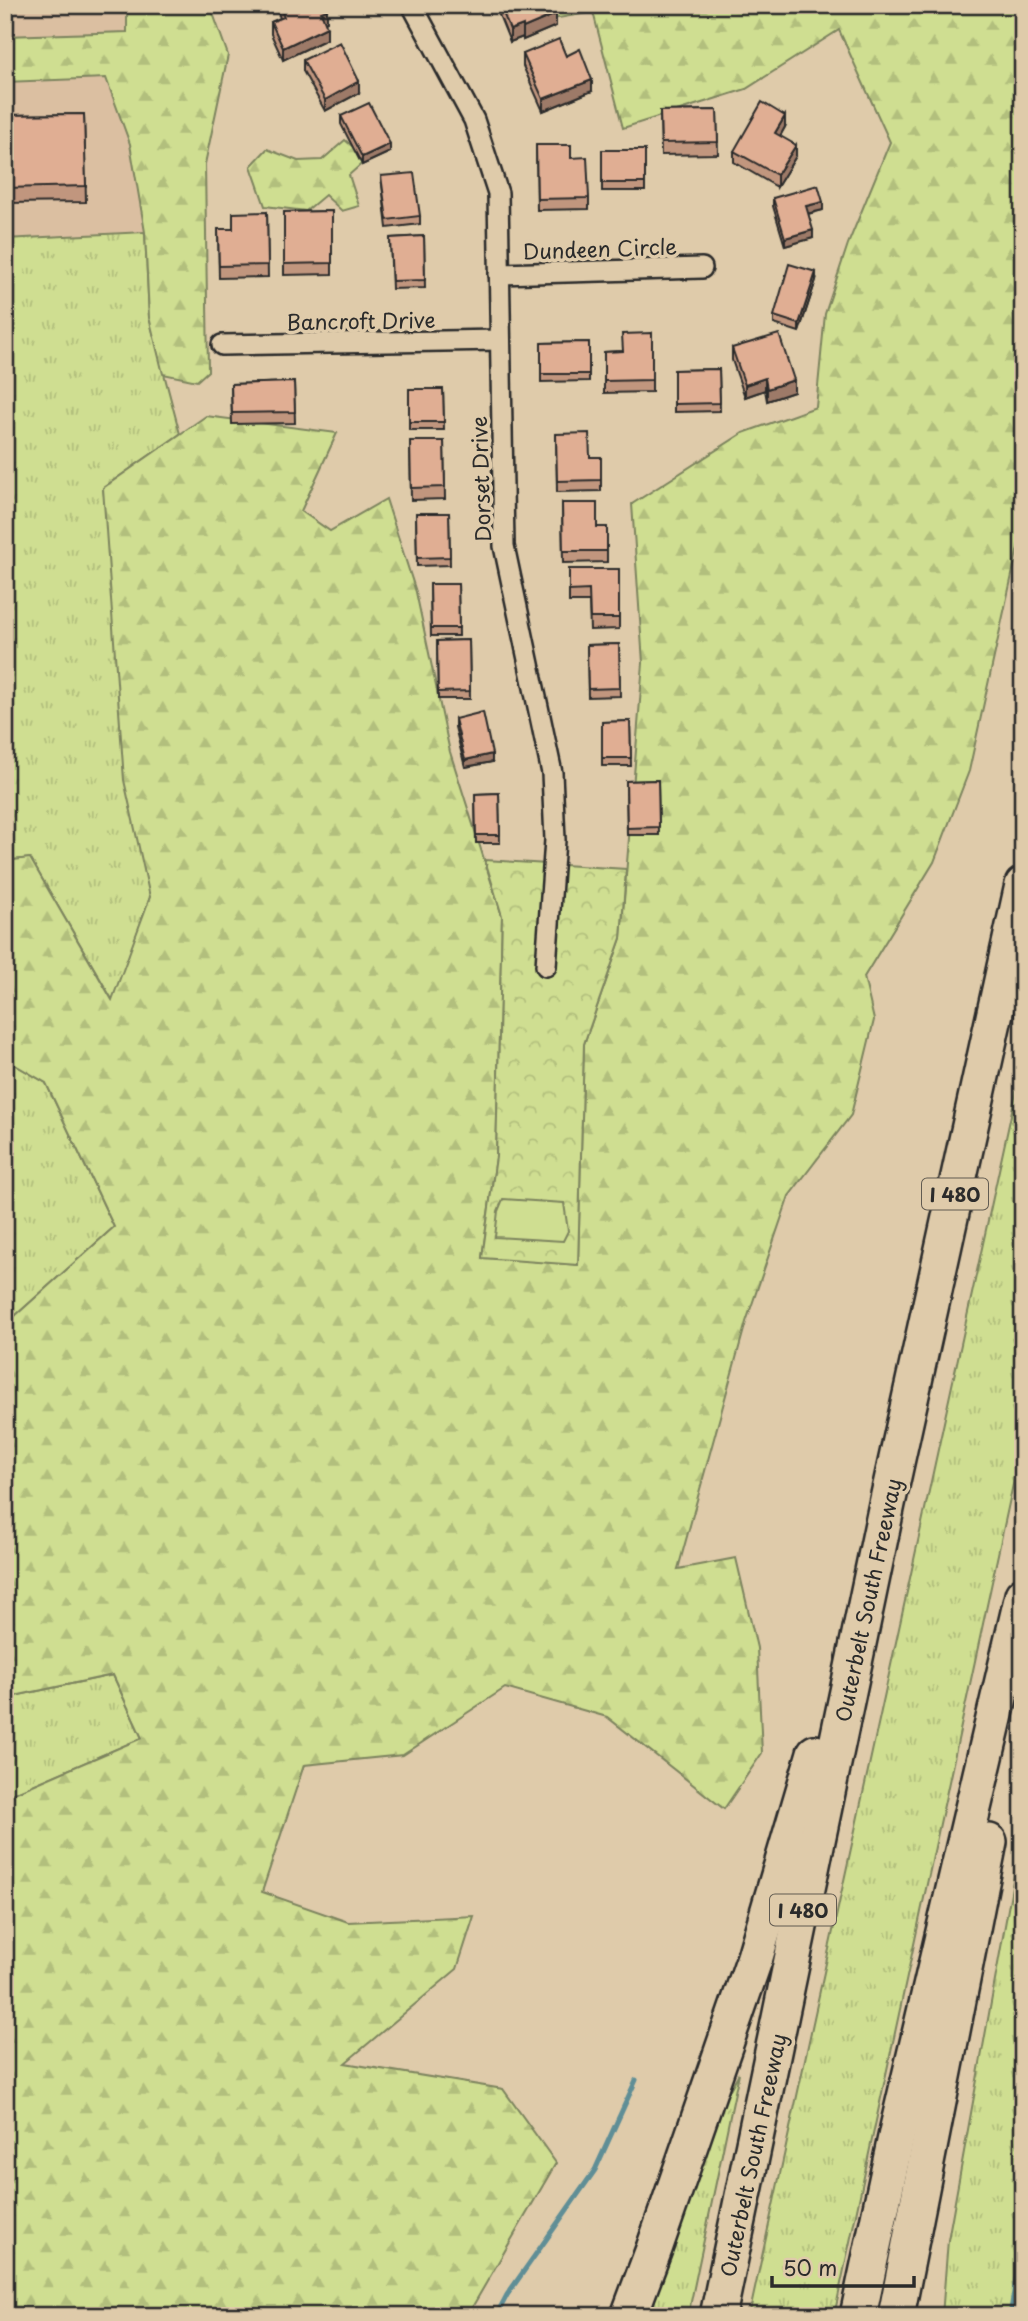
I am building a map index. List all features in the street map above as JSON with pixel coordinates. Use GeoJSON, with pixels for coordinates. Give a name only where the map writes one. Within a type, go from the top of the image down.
{"type":"FeatureCollection","features":[{"type":"Feature","properties":{"kind":"highway","name":"Outerbelt South Freeway"},"geometry":{"type":"LineString","coordinates":[[718,2316],[887,1504],[1023,885]]}},
{"type":"Feature","properties":{"kind":"highway"},"geometry":{"type":"LineString","coordinates":[[629,2316],[758,1945],[887,1504]]}},
{"type":"Feature","properties":{"kind":"highway"},"geometry":{"type":"LineString","coordinates":[[858,2316],[901,2115],[1023,1595]]}},
{"type":"Feature","properties":{"kind":"highway"},"geometry":{"type":"LineString","coordinates":[[896,2316],[1003,1768],[1023,1624]]}},
{"type":"Feature","properties":{"kind":"highway"},"geometry":{"type":"LineString","coordinates":[[617,2316],[688,2152]]}},
{"type":"Feature","properties":{"kind":"street","name":"Dorset Drive"},"geometry":{"type":"LineString","coordinates":[[412,5],[474,120],[498,193],[504,546],[552,773],[555,840],[546,965]]}},
{"type":"Feature","properties":{"kind":"street","name":"Dundeen Circle"},"geometry":{"type":"LineString","coordinates":[[499,274],[702,268]]}},
{"type":"Feature","properties":{"kind":"street","name":"Bancroft Drive"},"geometry":{"type":"LineString","coordinates":[[222,345],[500,340]]}},
{"type":"Feature","properties":{"kind":"shaded area"},"geometry":{"type":"Polygon","coordinates":[[[5,5],[127,5],[128,32],[5,36],[5,5]]]}},
{"type":"Feature","properties":{"kind":"shaded area"},"geometry":{"type":"Polygon","coordinates":[[[106,77],[130,144],[145,232],[5,239],[5,82],[106,77]]]}},
{"type":"Feature","properties":{"kind":"green space"},"geometry":{"type":"Polygon","coordinates":[[[127,5],[210,5],[228,55],[205,164],[208,371],[197,381],[163,374],[149,317],[145,232],[130,144],[106,78],[5,82],[5,36],[127,32],[127,5]]]}},
{"type":"Feature","properties":{"kind":"green space"},"geometry":{"type":"Polygon","coordinates":[[[547,5],[1023,5],[1023,525],[969,771],[934,862],[864,977],[874,1020],[851,1115],[789,1196],[746,1322],[678,1569],[736,1558],[757,1648],[762,1753],[724,1809],[607,1717],[505,1688],[403,1755],[304,1765],[262,1892],[348,1922],[474,1916],[457,1969],[345,2063],[503,2089],[556,2163],[467,2316],[5,2316],[5,1797],[142,1738],[113,1675],[5,1698],[5,1325],[114,1227],[46,1083],[5,1059],[5,861],[30,858],[112,1000],[150,897],[124,780],[103,488],[206,416],[337,433],[301,511],[330,531],[386,499],[416,592],[450,752],[502,916],[496,1157],[482,1257],[578,1265],[584,1044],[621,938],[643,663],[632,504],[743,433],[816,407],[825,314],[848,244],[890,142],[839,30],[746,89],[623,128],[593,12],[553,19],[547,5]]]}},
{"type":"Feature","properties":{"kind":"green space"},"geometry":{"type":"Polygon","coordinates":[[[345,140],[367,159],[349,175],[359,206],[342,211],[325,195],[306,211],[265,206],[251,166],[267,149],[298,161],[322,160],[345,140]]]}},
{"type":"Feature","properties":{"kind":"green space"},"geometry":{"type":"Polygon","coordinates":[[[145,232],[149,317],[180,434],[103,488],[150,897],[113,1001],[30,858],[5,861],[5,239],[145,232]]]}},
{"type":"Feature","properties":{"kind":"green space"},"geometry":{"type":"Polygon","coordinates":[[[485,860],[626,869],[621,938],[584,1044],[578,1265],[482,1258],[496,1157],[502,916],[485,860]]]}},
{"type":"Feature","properties":{"kind":"green space"},"geometry":{"type":"Polygon","coordinates":[[[5,1059],[46,1083],[114,1227],[5,1325],[5,1059]]]}},
{"type":"Feature","properties":{"kind":"green space"},"geometry":{"type":"Polygon","coordinates":[[[1023,1060],[1023,1438],[834,2316],[749,2316],[1023,1060]]]}},
{"type":"Feature","properties":{"kind":"green space"},"geometry":{"type":"Polygon","coordinates":[[[503,1199],[564,1203],[568,1231],[563,1241],[495,1237],[498,1211],[503,1199]]]}},
{"type":"Feature","properties":{"kind":"green space"},"geometry":{"type":"Polygon","coordinates":[[[113,1675],[142,1738],[5,1797],[5,1698],[113,1675]]]}},
{"type":"Feature","properties":{"kind":"green space"},"geometry":{"type":"Polygon","coordinates":[[[1023,1826],[1023,2316],[942,2316],[948,2240],[1023,1826]]]}},
{"type":"Feature","properties":{"kind":"green space"},"geometry":{"type":"Polygon","coordinates":[[[739,2073],[688,2316],[644,2316],[718,2111],[739,2073]]]}},
{"type":"Feature","properties":{"kind":"building"},"geometry":{"type":"Polygon","coordinates":[[[279,5],[325,5],[327,10],[321,12],[327,27],[283,48],[271,22],[284,17],[279,5]]]}},
{"type":"Feature","properties":{"kind":"building"},"geometry":{"type":"Polygon","coordinates":[[[500,5],[553,5],[556,14],[523,28],[523,25],[510,30],[500,5]]]}},
{"type":"Feature","properties":{"kind":"building"},"geometry":{"type":"Polygon","coordinates":[[[559,39],[566,56],[580,49],[592,80],[543,99],[523,54],[559,39]]]}},
{"type":"Feature","properties":{"kind":"building"},"geometry":{"type":"Polygon","coordinates":[[[340,42],[359,81],[325,100],[303,60],[340,42]]]}},
{"type":"Feature","properties":{"kind":"building"},"geometry":{"type":"Polygon","coordinates":[[[762,102],[785,116],[775,133],[796,145],[777,175],[734,151],[762,102]]]}},
{"type":"Feature","properties":{"kind":"building"},"geometry":{"type":"Polygon","coordinates":[[[369,103],[390,144],[362,157],[341,116],[369,103]]]}},
{"type":"Feature","properties":{"kind":"building"},"geometry":{"type":"Polygon","coordinates":[[[717,110],[718,142],[661,143],[660,111],[717,110]]]}},
{"type":"Feature","properties":{"kind":"building"},"geometry":{"type":"Polygon","coordinates":[[[84,114],[86,186],[5,188],[5,115],[84,114]]]}},
{"type":"Feature","properties":{"kind":"building"},"geometry":{"type":"Polygon","coordinates":[[[536,145],[571,145],[571,158],[587,157],[589,198],[537,199],[536,145]]]}},
{"type":"Feature","properties":{"kind":"building"},"geometry":{"type":"Polygon","coordinates":[[[602,150],[645,150],[645,183],[602,183],[602,150]]]}},
{"type":"Feature","properties":{"kind":"building"},"geometry":{"type":"Polygon","coordinates":[[[414,173],[420,216],[387,220],[381,176],[414,173]]]}},
{"type":"Feature","properties":{"kind":"building"},"geometry":{"type":"Polygon","coordinates":[[[818,185],[823,202],[806,206],[813,230],[785,238],[773,198],[818,185]]]}},
{"type":"Feature","properties":{"kind":"building"},"geometry":{"type":"Polygon","coordinates":[[[332,211],[332,263],[284,264],[284,212],[332,211]]]}},
{"type":"Feature","properties":{"kind":"building"},"geometry":{"type":"Polygon","coordinates":[[[267,212],[268,265],[219,266],[218,229],[233,229],[233,213],[267,212]]]}},
{"type":"Feature","properties":{"kind":"building"},"geometry":{"type":"Polygon","coordinates":[[[424,236],[425,280],[392,281],[390,238],[424,236]]]}},
{"type":"Feature","properties":{"kind":"building"},"geometry":{"type":"Polygon","coordinates":[[[789,264],[816,272],[799,324],[774,316],[789,264]]]}},
{"type":"Feature","properties":{"kind":"building"},"geometry":{"type":"Polygon","coordinates":[[[652,333],[652,380],[604,381],[604,352],[623,351],[622,334],[652,333]]]}},
{"type":"Feature","properties":{"kind":"building"},"geometry":{"type":"Polygon","coordinates":[[[779,334],[794,380],[767,389],[765,378],[745,385],[732,348],[779,334]]]}},
{"type":"Feature","properties":{"kind":"building"},"geometry":{"type":"Polygon","coordinates":[[[589,342],[589,374],[541,374],[541,343],[589,342]]]}},
{"type":"Feature","properties":{"kind":"building"},"geometry":{"type":"Polygon","coordinates":[[[719,369],[720,403],[674,404],[674,370],[719,369]]]}},
{"type":"Feature","properties":{"kind":"building"},"geometry":{"type":"Polygon","coordinates":[[[294,382],[295,412],[232,413],[231,384],[294,382]]]}},
{"type":"Feature","properties":{"kind":"building"},"geometry":{"type":"Polygon","coordinates":[[[409,389],[443,389],[444,422],[409,422],[409,389]]]}},
{"type":"Feature","properties":{"kind":"building"},"geometry":{"type":"Polygon","coordinates":[[[589,433],[590,457],[601,457],[601,480],[557,481],[556,434],[589,433]]]}},
{"type":"Feature","properties":{"kind":"building"},"geometry":{"type":"Polygon","coordinates":[[[410,441],[444,441],[445,487],[411,488],[410,441]]]}},
{"type":"Feature","properties":{"kind":"building"},"geometry":{"type":"Polygon","coordinates":[[[562,503],[597,503],[597,527],[607,527],[607,551],[563,551],[562,503]]]}},
{"type":"Feature","properties":{"kind":"building"},"geometry":{"type":"Polygon","coordinates":[[[416,513],[449,513],[450,557],[417,558],[416,513]]]}},
{"type":"Feature","properties":{"kind":"building"},"geometry":{"type":"Polygon","coordinates":[[[569,569],[619,569],[619,618],[590,618],[589,590],[569,591],[569,569]]]}},
{"type":"Feature","properties":{"kind":"building"},"geometry":{"type":"Polygon","coordinates":[[[430,584],[458,584],[459,628],[431,628],[430,584]]]}},
{"type":"Feature","properties":{"kind":"building"},"geometry":{"type":"Polygon","coordinates":[[[469,640],[470,691],[438,692],[437,641],[469,640]]]}},
{"type":"Feature","properties":{"kind":"building"},"geometry":{"type":"Polygon","coordinates":[[[619,644],[620,688],[588,689],[587,645],[619,644]]]}},
{"type":"Feature","properties":{"kind":"building"},"geometry":{"type":"Polygon","coordinates":[[[483,712],[492,754],[465,760],[455,719],[483,712]]]}},
{"type":"Feature","properties":{"kind":"building"},"geometry":{"type":"Polygon","coordinates":[[[630,721],[631,758],[602,758],[602,722],[630,721]]]}},
{"type":"Feature","properties":{"kind":"building"},"geometry":{"type":"Polygon","coordinates":[[[658,780],[659,827],[627,828],[626,781],[658,780]]]}},
{"type":"Feature","properties":{"kind":"building"},"geometry":{"type":"Polygon","coordinates":[[[499,793],[500,835],[476,835],[475,794],[499,793]]]}},
{"type":"Feature","properties":{"kind":"waterway"},"geometry":{"type":"LineString","coordinates":[[496,2316],[507,2295],[595,2170],[636,2080]]}},
{"type":"Feature","properties":{"kind":"waterway"},"geometry":{"type":"LineString","coordinates":[[1010,2316],[1023,2238]]}}]}
